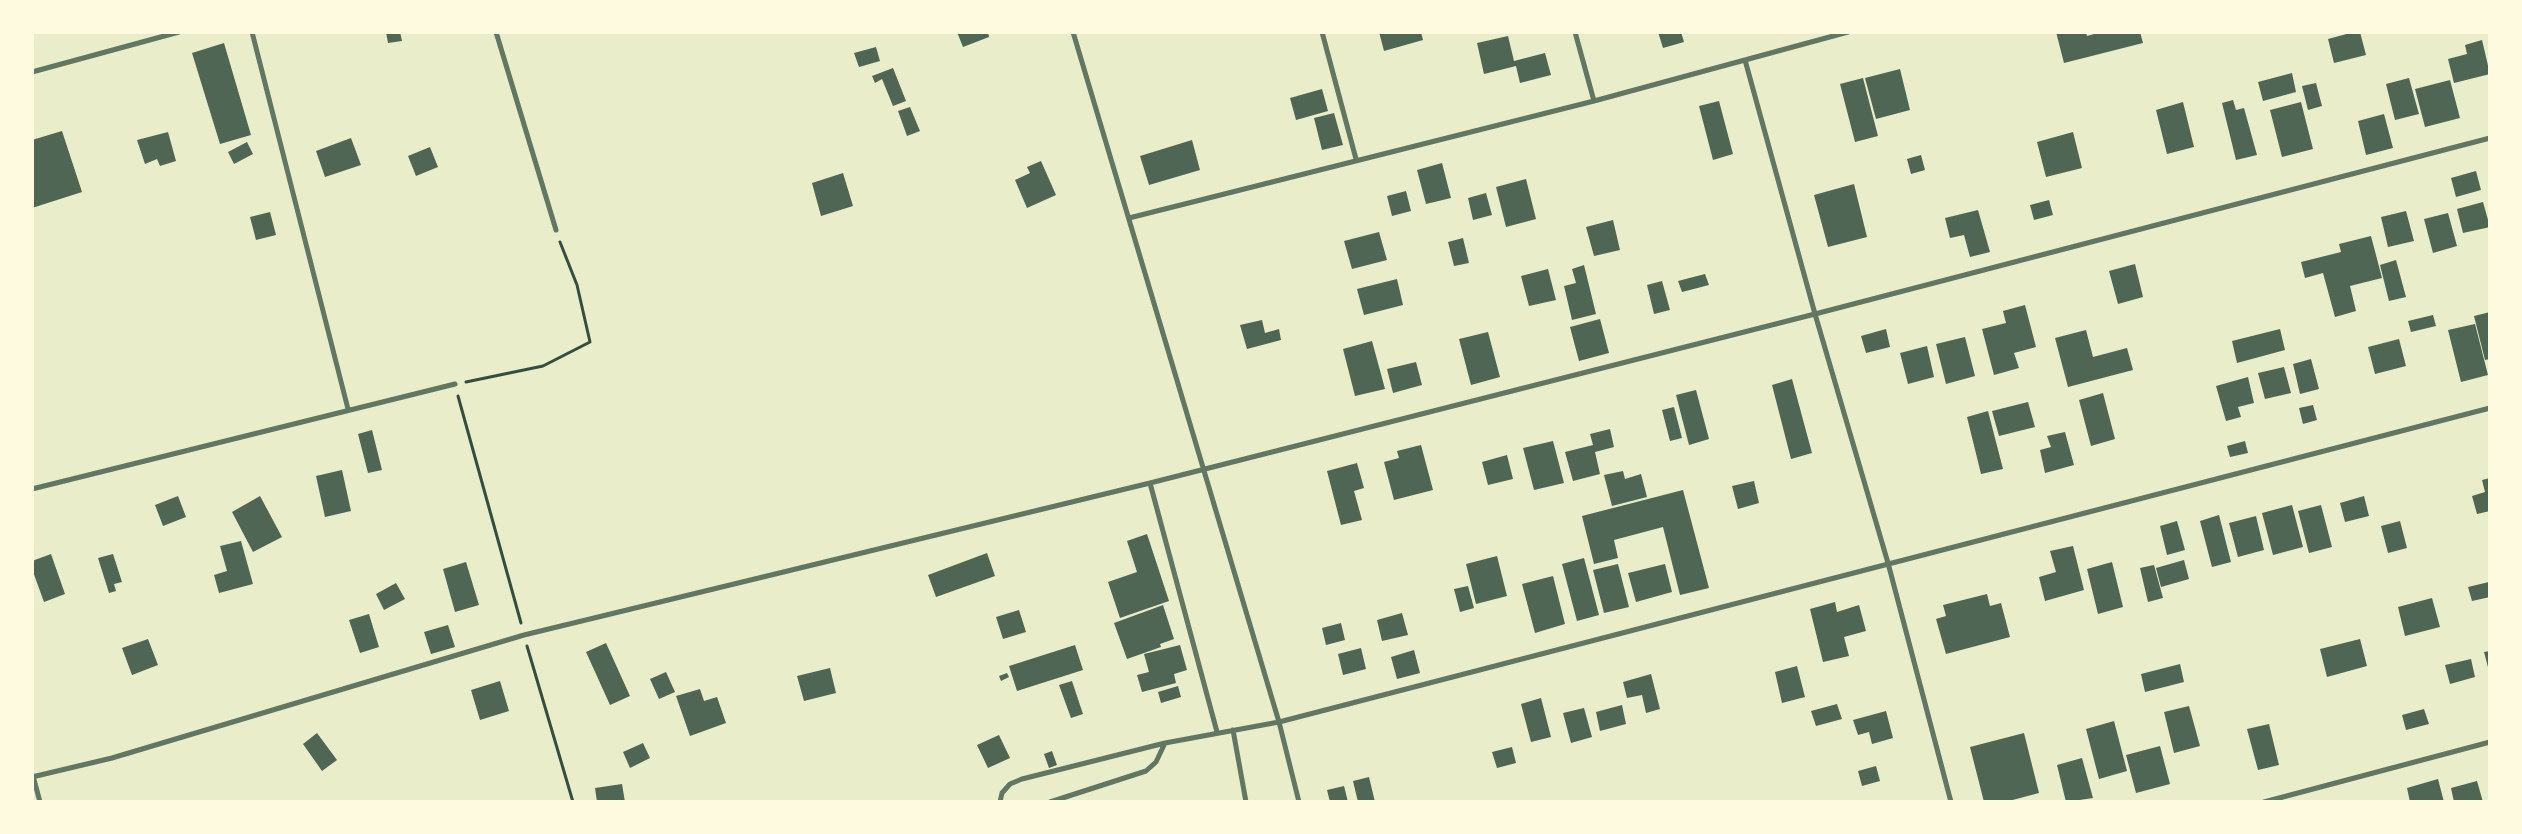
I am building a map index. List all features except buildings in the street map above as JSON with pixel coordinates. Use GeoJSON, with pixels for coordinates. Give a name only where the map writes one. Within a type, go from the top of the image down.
{"type":"FeatureCollection","features":[{"type":"Feature","properties":{"kind":"street"},"geometry":{"type":"LineString","coordinates":[[32,72],[180,32]]}},
{"type":"Feature","properties":{"kind":"street"},"geometry":{"type":"LineString","coordinates":[[252,32],[348,409]]}},
{"type":"Feature","properties":{"kind":"street"},"geometry":{"type":"LineString","coordinates":[[496,32],[556,230]]}},
{"type":"Feature","properties":{"kind":"street"},"geometry":{"type":"LineString","coordinates":[[1073,32],[1202,470],[1279,722],[1299,802]]}},
{"type":"Feature","properties":{"kind":"street"},"geometry":{"type":"LineString","coordinates":[[1322,32],[1356,159]]}},
{"type":"Feature","properties":{"kind":"street"},"geometry":{"type":"LineString","coordinates":[[1575,32],[1594,101]]}},
{"type":"Feature","properties":{"kind":"street"},"geometry":{"type":"LineString","coordinates":[[1129,218],[1356,159],[1594,101],[1745,60],[1828,35],[1848,32]]}},
{"type":"Feature","properties":{"kind":"street"},"geometry":{"type":"LineString","coordinates":[[1745,60],[1815,314],[1888,563],[1951,802]]}},
{"type":"Feature","properties":{"kind":"street"},"geometry":{"type":"LineString","coordinates":[[40,802],[33,776],[112,758],[524,635],[1202,470],[1815,314],[2490,138]]}},
{"type":"Feature","properties":{"kind":"street"},"geometry":{"type":"LineString","coordinates":[[32,489],[348,409],[455,384]]}},
{"type":"Feature","properties":{"kind":"street"},"geometry":{"type":"LineString","coordinates":[[1000,802],[1002,793],[1010,784],[1022,779],[1165,743],[1279,722],[2490,408]]}},
{"type":"Feature","properties":{"kind":"street"},"geometry":{"type":"LineString","coordinates":[[1150,483],[1217,732]]}},
{"type":"Feature","properties":{"kind":"street"},"geometry":{"type":"LineString","coordinates":[[1233,730],[1246,802]]}},
{"type":"Feature","properties":{"kind":"street"},"geometry":{"type":"LineString","coordinates":[[2264,802],[2490,742]]}},
{"type":"Feature","properties":{"kind":"street"},"geometry":{"type":"LineString","coordinates":[[1050,802],[1146,771],[1156,762],[1165,743]]}},
{"type":"Feature","properties":{"kind":"path"},"geometry":{"type":"LineString","coordinates":[[556,230],[577,285],[590,342],[544,366],[455,384],[524,635],[573,802]]}}]}
